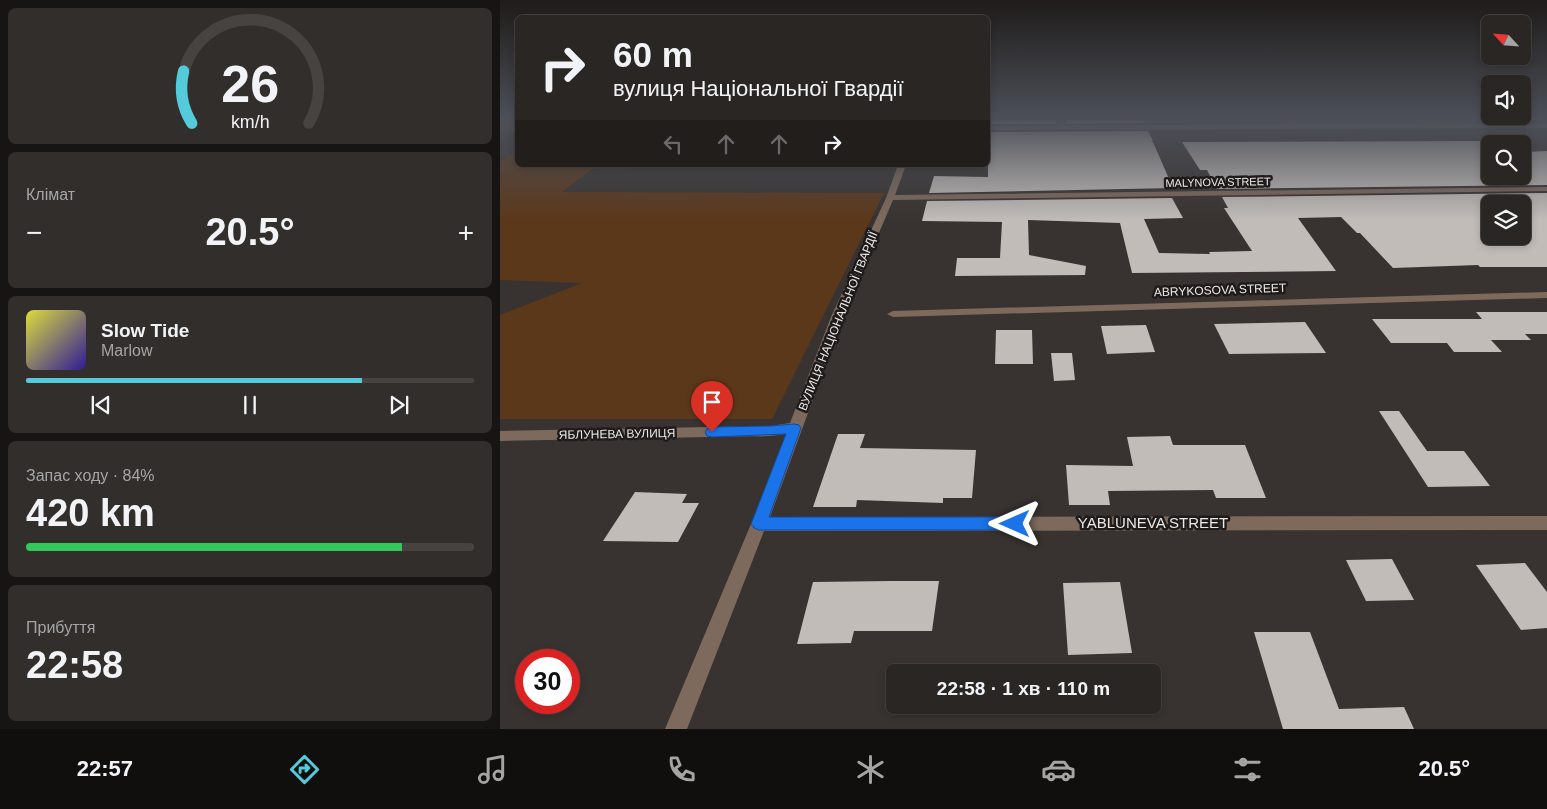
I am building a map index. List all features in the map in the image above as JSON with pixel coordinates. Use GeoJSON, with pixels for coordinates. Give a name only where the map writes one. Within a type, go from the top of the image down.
{"type":"FeatureCollection","features":[{"type":"Feature","properties":{"kind":"street","name":"ВУЛИЦЯ НАЦІОНАЛЬНОЇ ГВАРДІЇ"},"geometry":{"type":"LineString","coordinates":[[676,729],[759,524],[837,317],[890,198],[901,167]]}},
{"type":"Feature","properties":{"kind":"street","name":"MALYNOVA STREET"},"geometry":{"type":"LineString","coordinates":[[890,198],[1547,189]]}},
{"type":"Feature","properties":{"kind":"street","name":"ABRYKOSOVA STREET"},"geometry":{"type":"LineString","coordinates":[[893,314],[1547,295]]}},
{"type":"Feature","properties":{"kind":"street","name":"ЯБЛУНЕВА ВУЛИЦЯ"},"geometry":{"type":"LineString","coordinates":[[500,436],[770,431],[794,428]]}},
{"type":"Feature","properties":{"kind":"street","name":"YABLUNEVA STREET"},"geometry":{"type":"LineString","coordinates":[[759,524],[1547,523]]}},
{"type":"Feature","properties":{"kind":"shaded area"},"geometry":{"type":"Polygon","coordinates":[[[515,152],[515,167],[686,167],[592,169],[562,192],[884,193],[772,419],[500,419],[500,315],[582,283],[500,280],[500,161],[515,152]]]}},
{"type":"Feature","properties":{"kind":"building"},"geometry":{"type":"Polygon","coordinates":[[[990,152],[1157,152],[1173,188],[929,193],[934,176],[988,177],[990,152]]]}},
{"type":"Feature","properties":{"kind":"building"},"geometry":{"type":"Polygon","coordinates":[[[1188,152],[1481,152],[1481,185],[1531,185],[1531,152],[1547,152],[1547,185],[1217,189],[1207,170],[1200,170],[1188,152]]]}},
{"type":"Feature","properties":{"kind":"building"},"geometry":{"type":"Polygon","coordinates":[[[1547,193],[1547,267],[1480,267],[1478,265],[1393,268],[1360,233],[1357,233],[1341,217],[1298,218],[1336,271],[1132,273],[1120,223],[1028,220],[1029,255],[1086,266],[1085,275],[955,276],[957,258],[1000,258],[1002,222],[922,221],[927,201],[1172,198],[1183,218],[1144,219],[1159,253],[1210,254],[1209,252],[1252,251],[1224,208],[1228,208],[1222,197],[1547,193]]]}},
{"type":"Feature","properties":{"kind":"building"},"geometry":{"type":"Polygon","coordinates":[[[1476,312],[1547,312],[1547,334],[1525,334],[1531,340],[1491,340],[1502,352],[1454,352],[1447,343],[1391,343],[1372,319],[1482,319],[1476,312]]]}},
{"type":"Feature","properties":{"kind":"building"},"geometry":{"type":"Polygon","coordinates":[[[1305,322],[1326,353],[1229,354],[1214,324],[1305,322]]]}},
{"type":"Feature","properties":{"kind":"building"},"geometry":{"type":"Polygon","coordinates":[[[1146,325],[1155,352],[1107,354],[1101,326],[1146,325]]]}},
{"type":"Feature","properties":{"kind":"building"},"geometry":{"type":"Polygon","coordinates":[[[996,330],[1032,330],[1033,364],[995,364],[996,330]]]}},
{"type":"Feature","properties":{"kind":"building"},"geometry":{"type":"Polygon","coordinates":[[[1051,353],[1072,353],[1075,380],[1054,381],[1051,353]]]}},
{"type":"Feature","properties":{"kind":"building"},"geometry":{"type":"Polygon","coordinates":[[[1379,411],[1399,411],[1427,451],[1464,451],[1490,486],[1428,487],[1379,411]]]}},
{"type":"Feature","properties":{"kind":"building"},"geometry":{"type":"Polygon","coordinates":[[[838,434],[865,434],[860,448],[976,450],[972,498],[943,498],[943,503],[857,500],[856,507],[813,507],[838,434]]]}},
{"type":"Feature","properties":{"kind":"building"},"geometry":{"type":"Polygon","coordinates":[[[1170,436],[1173,445],[1245,445],[1266,498],[1216,498],[1213,490],[1108,491],[1110,505],[1069,505],[1066,465],[1133,466],[1127,437],[1170,436]]]}},
{"type":"Feature","properties":{"kind":"building"},"geometry":{"type":"Polygon","coordinates":[[[635,492],[687,494],[682,503],[699,503],[678,542],[603,541],[635,492]]]}},
{"type":"Feature","properties":{"kind":"building"},"geometry":{"type":"Polygon","coordinates":[[[1392,559],[1414,600],[1366,601],[1346,560],[1392,559]]]}},
{"type":"Feature","properties":{"kind":"building"},"geometry":{"type":"Polygon","coordinates":[[[1525,563],[1547,592],[1547,628],[1521,630],[1476,565],[1525,563]]]}},
{"type":"Feature","properties":{"kind":"building"},"geometry":{"type":"Polygon","coordinates":[[[939,581],[932,631],[854,631],[851,643],[797,644],[813,582],[939,581]]]}},
{"type":"Feature","properties":{"kind":"building"},"geometry":{"type":"Polygon","coordinates":[[[1120,582],[1132,653],[1068,655],[1063,583],[1120,582]]]}},
{"type":"Feature","properties":{"kind":"building"},"geometry":{"type":"Polygon","coordinates":[[[1254,632],[1310,632],[1339,709],[1404,707],[1414,729],[1283,729],[1254,632]]]}},
{"type":"Feature","properties":{"kind":"route"},"geometry":{"type":"LineString","coordinates":[[712,432],[770,431],[794,428],[759,524],[1015,524]]}}]}
